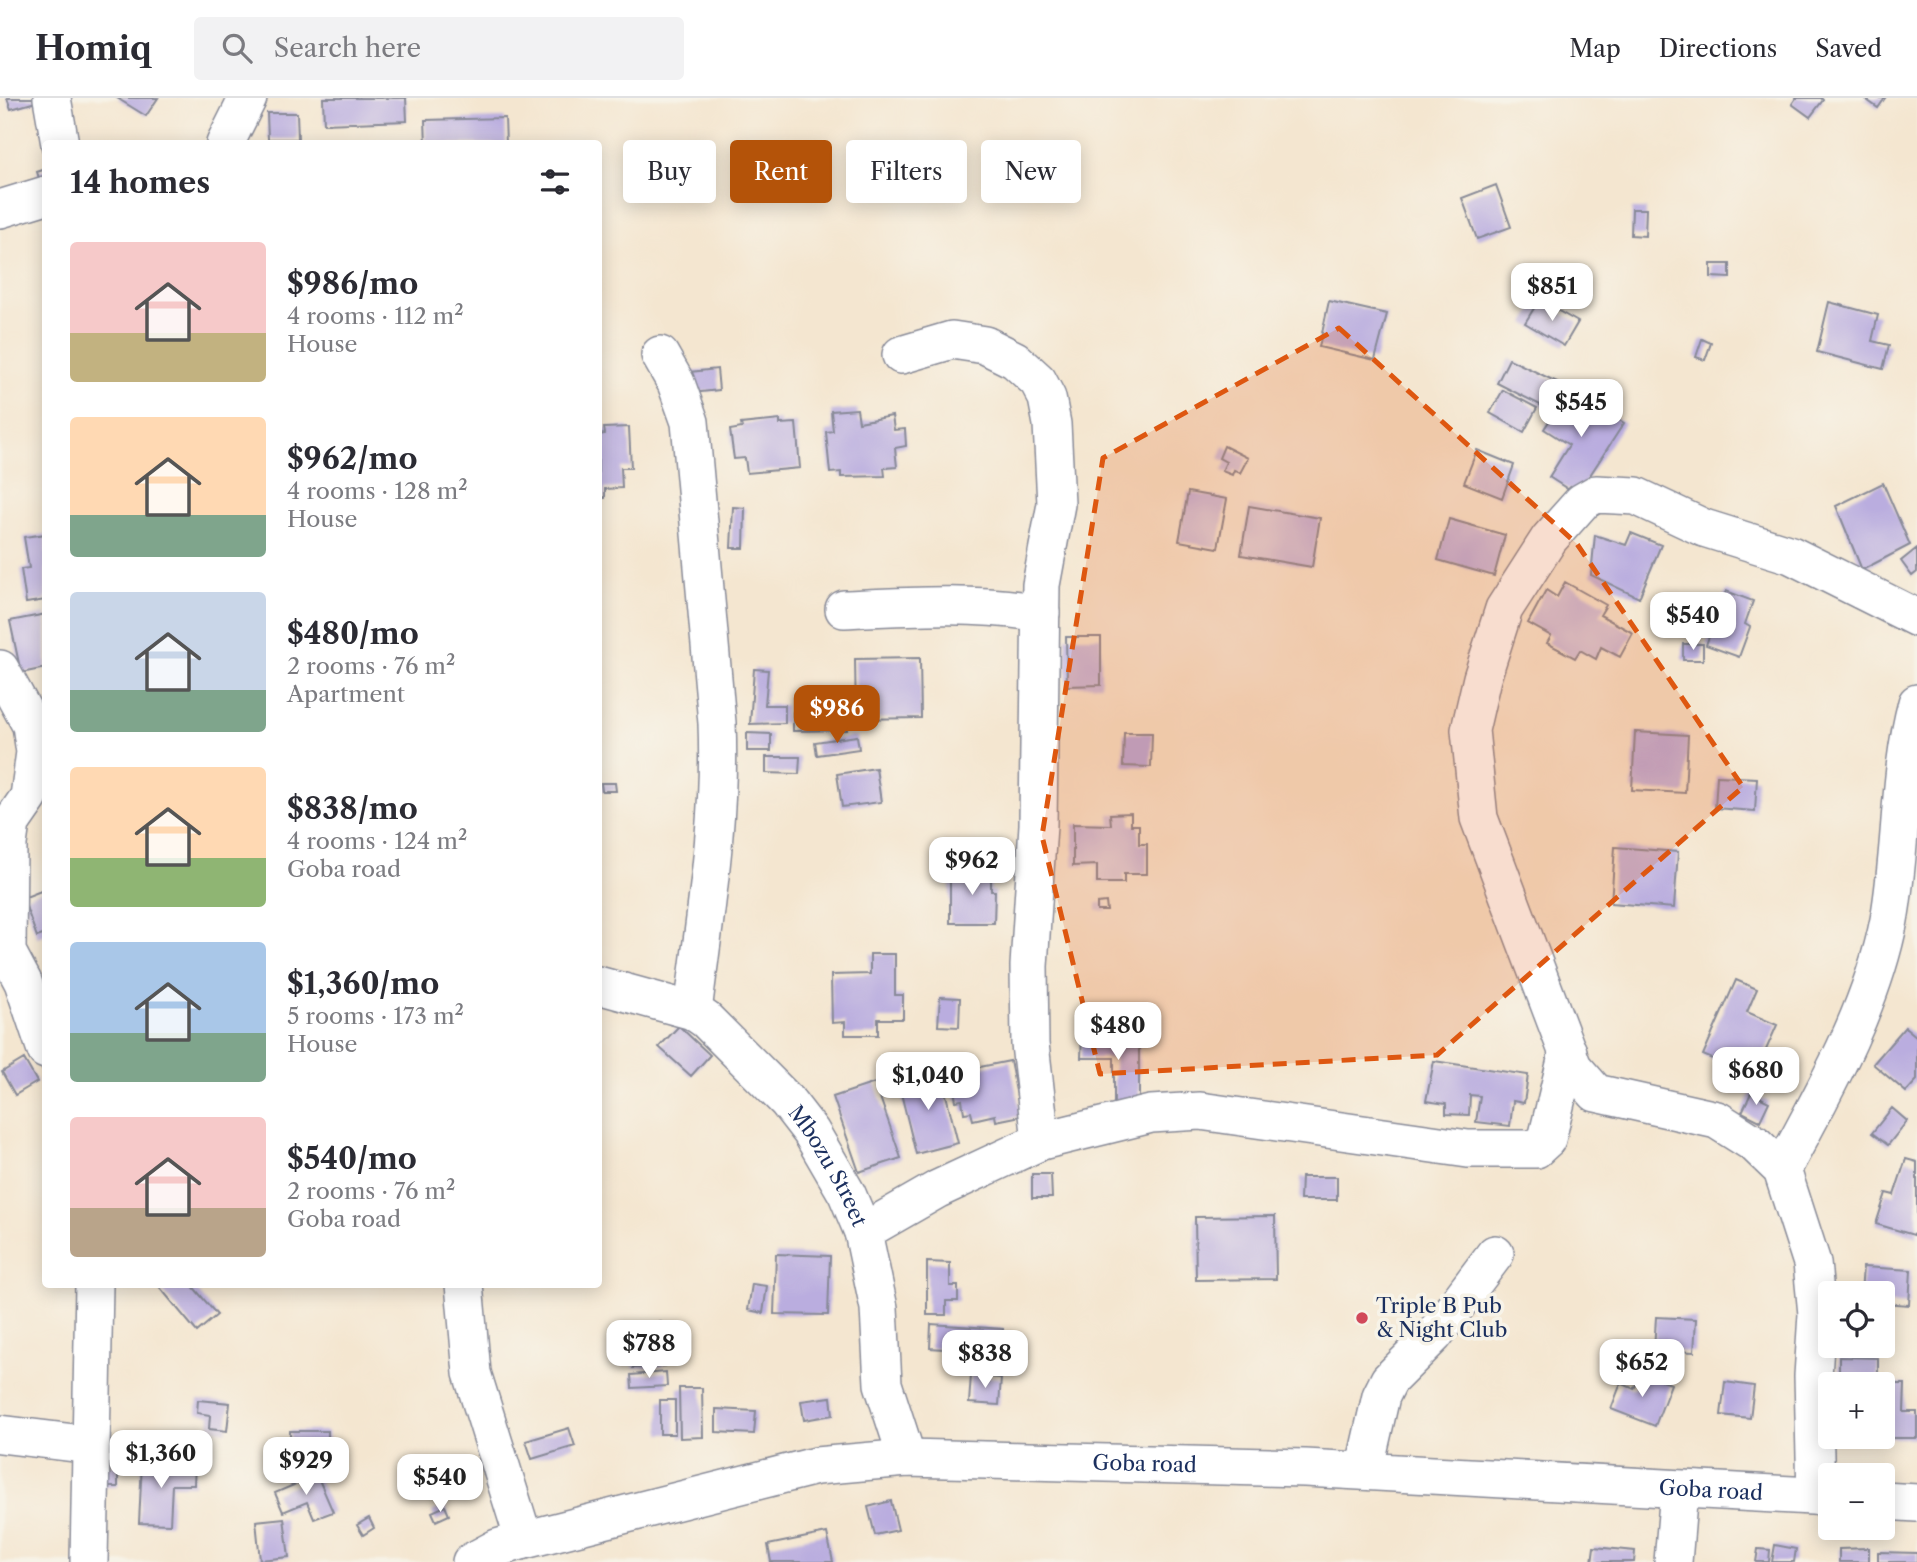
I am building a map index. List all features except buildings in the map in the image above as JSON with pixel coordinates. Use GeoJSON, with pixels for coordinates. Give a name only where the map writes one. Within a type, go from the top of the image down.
{"type":"FeatureCollection","features":[{"type":"Feature","properties":{"kind":"street"},"geometry":{"type":"LineString","coordinates":[[52,98],[59,140]]}},
{"type":"Feature","properties":{"kind":"street"},"geometry":{"type":"LineString","coordinates":[[227,140],[248,98]]}},
{"type":"Feature","properties":{"kind":"street"},"geometry":{"type":"LineString","coordinates":[[0,209],[42,196]]}},
{"type":"Feature","properties":{"kind":"street"},"geometry":{"type":"LineString","coordinates":[[901,355],[952,340],[985,345],[1015,360],[1038,380],[1052,424],[1056,504],[1041,585],[1038,825],[1029,966],[1030,1044],[1041,1141]]}},
{"type":"Feature","properties":{"kind":"street"},"geometry":{"type":"LineString","coordinates":[[660,355],[676,383],[690,422],[717,723],[719,768],[713,864],[693,1012]]}},
{"type":"Feature","properties":{"kind":"street"},"geometry":{"type":"LineString","coordinates":[[1821,1463],[1812,1376],[1818,1314],[1812,1264],[1782,1170],[1755,1144],[1717,1120],[1596,1093],[1573,1068],[1479,818],[1470,730],[1482,678],[1504,609],[1549,539],[1581,502],[1596,494],[1636,496],[1704,528],[1791,555],[1917,618]]}},
{"type":"Feature","properties":{"kind":"street"},"geometry":{"type":"LineString","coordinates":[[844,609],[911,604],[995,605],[1041,613]]}},
{"type":"Feature","properties":{"kind":"street"},"geometry":{"type":"LineString","coordinates":[[0,669],[31,725],[35,752],[29,797],[11,823],[8,844],[7,951],[23,982],[42,1038]]}},
{"type":"Feature","properties":{"kind":"street"},"geometry":{"type":"LineString","coordinates":[[1782,1170],[1833,1071],[1875,975],[1889,920],[1905,770],[1917,703]]}},
{"type":"Feature","properties":{"kind":"street","name":"Mbozu Street"},"geometry":{"type":"LineString","coordinates":[[602,986],[693,1012],[737,1049],[787,1101],[811,1132],[847,1194],[863,1232],[879,1308],[883,1384],[907,1458]]}},
{"type":"Feature","properties":{"kind":"street"},"geometry":{"type":"LineString","coordinates":[[863,1232],[938,1189],[1041,1141],[1151,1114],[1200,1111],[1468,1149],[1536,1149],[1547,1139],[1568,1052]]}},
{"type":"Feature","properties":{"kind":"street"},"geometry":{"type":"LineString","coordinates":[[1364,1471],[1381,1396],[1389,1380],[1434,1335],[1495,1254]]}},
{"type":"Feature","properties":{"kind":"street"},"geometry":{"type":"LineString","coordinates":[[89,1562],[94,1288]]}},
{"type":"Feature","properties":{"kind":"street"},"geometry":{"type":"LineString","coordinates":[[464,1288],[472,1373],[498,1553]]}},
{"type":"Feature","properties":{"kind":"street"},"geometry":{"type":"LineString","coordinates":[[0,1434],[91,1445]]}},
{"type":"Feature","properties":{"kind":"street","name":"Goba road"},"geometry":{"type":"LineString","coordinates":[[498,1553],[816,1466],[907,1458],[1364,1471],[1818,1497]]}},
{"type":"Feature","properties":{"kind":"street"},"geometry":{"type":"LineString","coordinates":[[1673,1562],[1679,1490]]}},
{"type":"Feature","properties":{"kind":"street"},"geometry":{"type":"LineString","coordinates":[[1895,1502],[1917,1503]]}},
{"type":"Feature","properties":{"kind":"highlighted area"},"geometry":{"type":"Polygon","coordinates":[[[1339,328],[1577,544],[1743,787],[1437,1055],[1100,1074],[1042,836],[1103,458],[1339,328]]]}},
{"type":"Feature","properties":{"kind":"place","name":"Triple B Pub & Night Club"},"geometry":{"type":"Point","coordinates":[1362,1318]}}]}
